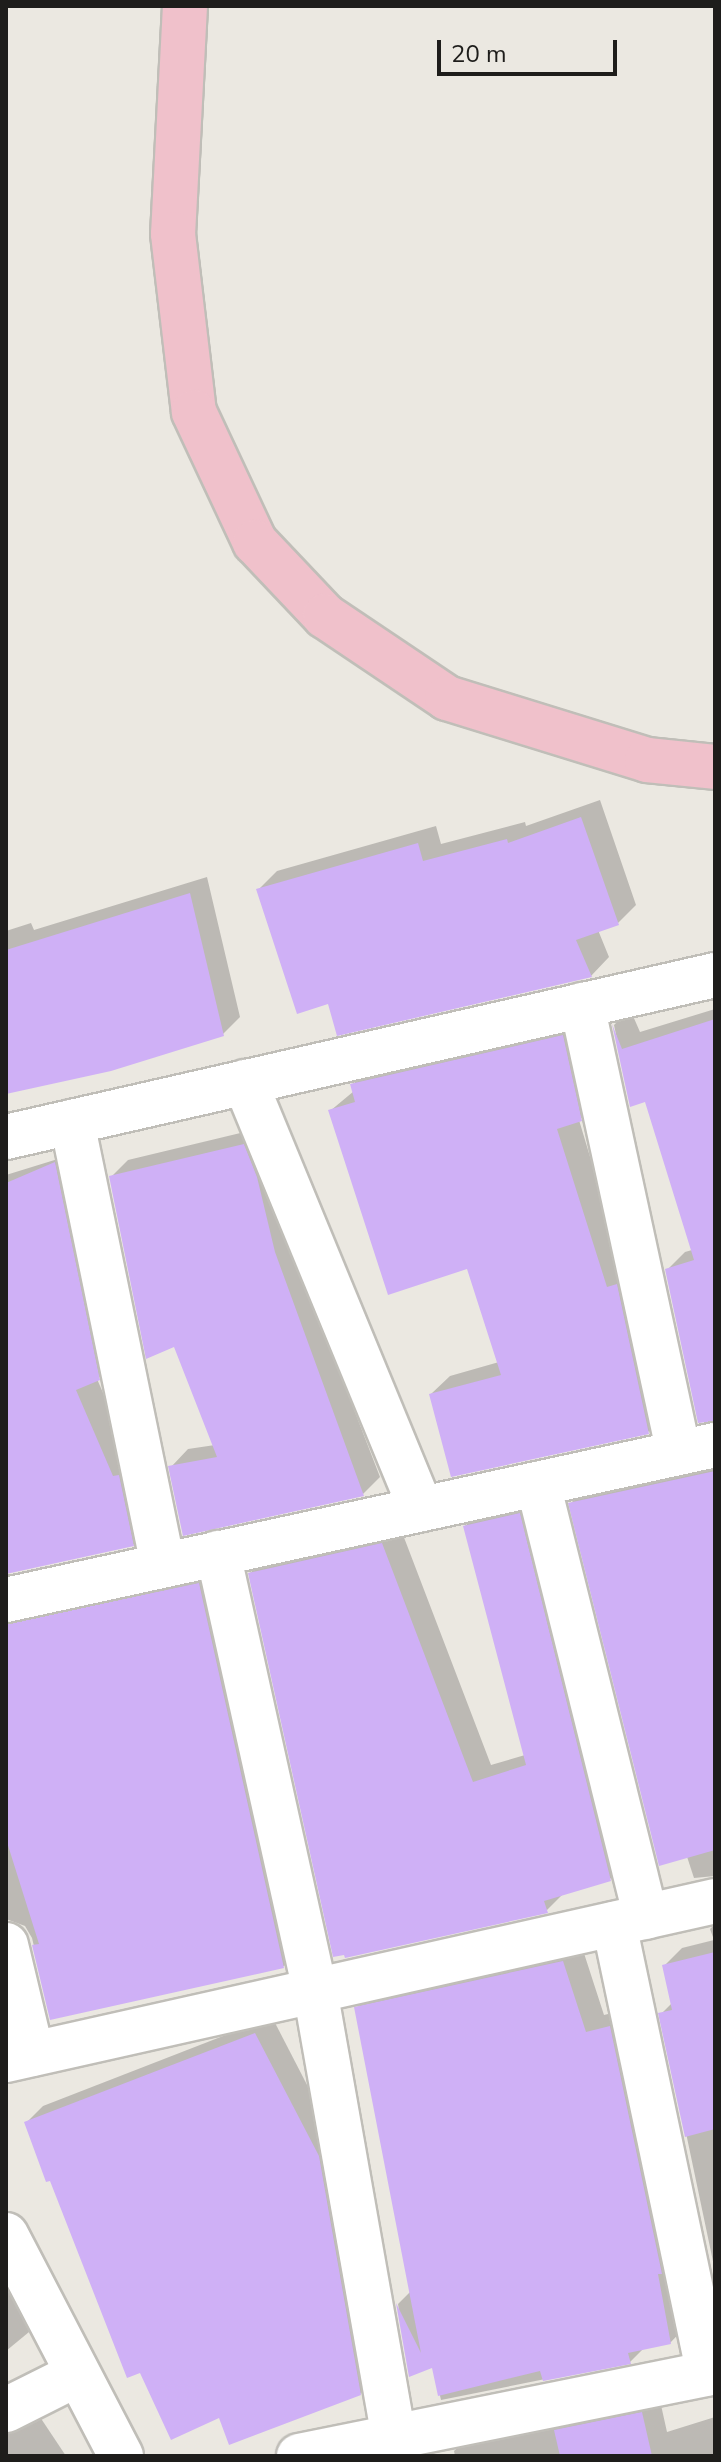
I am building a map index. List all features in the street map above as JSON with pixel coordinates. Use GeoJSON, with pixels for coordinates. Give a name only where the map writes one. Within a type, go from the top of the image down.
{"type":"FeatureCollection","features":[{"type":"Feature","properties":{"kind":"main road"},"geometry":{"type":"LineString","coordinates":[[185,6],[173,234],[194,412],[255,542],[325,616],[447,698],[647,760],[715,767]]}},
{"type":"Feature","properties":{"kind":"street"},"geometry":{"type":"LineString","coordinates":[[6,1137],[715,975]]}},
{"type":"Feature","properties":{"kind":"street"},"geometry":{"type":"LineString","coordinates":[[6,1600],[697,1449],[582,1005]]}},
{"type":"Feature","properties":{"kind":"street"},"geometry":{"type":"LineString","coordinates":[[245,1082],[421,1509]]}},
{"type":"Feature","properties":{"kind":"street"},"geometry":{"type":"LineString","coordinates":[[72,1122],[163,1564]]}},
{"type":"Feature","properties":{"kind":"street"},"geometry":{"type":"LineString","coordinates":[[299,2456],[394,2437],[490,2437],[712,2372],[630,1920],[538,1484]]}},
{"type":"Feature","properties":{"kind":"street"},"geometry":{"type":"LineString","coordinates":[[218,1553],[315,1990],[394,2437]]}},
{"type":"Feature","properties":{"kind":"street"},"geometry":{"type":"LineString","coordinates":[[6,1945],[19,2057],[715,1901]]}},
{"type":"Feature","properties":{"kind":"street"},"geometry":{"type":"LineString","coordinates":[[6,2235],[121,2456]]}},
{"type":"Feature","properties":{"kind":"street"},"geometry":{"type":"LineString","coordinates":[[6,2410],[78,2374]]}},
{"type":"Feature","properties":{"kind":"building"},"geometry":{"type":"Polygon","coordinates":[[[581,817],[619,925],[576,940],[592,977],[337,1036],[328,1004],[297,1014],[256,889],[418,843],[423,861],[507,839],[508,843],[581,817]]]}},
{"type":"Feature","properties":{"kind":"building"},"geometry":{"type":"Polygon","coordinates":[[[190,893],[224,1036],[111,1071],[6,1094],[6,950],[190,893]]]}},
{"type":"Feature","properties":{"kind":"building"},"geometry":{"type":"Polygon","coordinates":[[[715,1019],[715,1421],[698,1423],[665,1269],[694,1260],[645,1102],[630,1107],[612,1024],[622,1049],[715,1019]]]}},
{"type":"Feature","properties":{"kind":"building"},"geometry":{"type":"Polygon","coordinates":[[[563,1035],[582,1121],[557,1129],[607,1287],[617,1284],[649,1434],[451,1477],[429,1394],[501,1375],[467,1269],[388,1295],[328,1110],[355,1102],[350,1084],[563,1035]]]}},
{"type":"Feature","properties":{"kind":"building"},"geometry":{"type":"Polygon","coordinates":[[[244,1144],[257,1177],[275,1252],[364,1496],[183,1536],[168,1466],[217,1457],[174,1347],[146,1359],[109,1176],[244,1144]]]}},
{"type":"Feature","properties":{"kind":"building"},"geometry":{"type":"Polygon","coordinates":[[[55,1162],[100,1380],[76,1390],[113,1476],[119,1475],[134,1546],[6,1574],[6,1183],[55,1162]]]}},
{"type":"Feature","properties":{"kind":"building"},"geometry":{"type":"Polygon","coordinates":[[[715,1471],[715,1850],[659,1866],[568,1503],[715,1471]]]}},
{"type":"Feature","properties":{"kind":"building"},"geometry":{"type":"Polygon","coordinates":[[[520,1513],[611,1881],[544,1901],[548,1913],[345,1958],[344,1955],[333,1957],[248,1573],[382,1543],[473,1782],[526,1765],[463,1526],[520,1513]]]}},
{"type":"Feature","properties":{"kind":"building"},"geometry":{"type":"Polygon","coordinates":[[[199,1583],[284,1968],[50,2020],[32,1945],[39,1944],[6,1839],[6,1624],[199,1583]]]}},
{"type":"Feature","properties":{"kind":"building"},"geometry":{"type":"Polygon","coordinates":[[[715,1952],[715,2129],[685,2137],[658,2013],[672,2010],[662,1965],[715,1952]]]}},
{"type":"Feature","properties":{"kind":"building"},"geometry":{"type":"Polygon","coordinates":[[[563,1961],[586,2032],[610,2026],[662,2274],[658,2274],[671,2344],[628,2353],[631,2364],[543,2381],[540,2371],[438,2396],[432,2368],[409,2377],[396,2303],[421,2353],[354,2007],[563,1961]]]}},
{"type":"Feature","properties":{"kind":"building"},"geometry":{"type":"Polygon","coordinates":[[[255,2033],[319,2156],[361,2395],[229,2445],[219,2418],[171,2440],[140,2373],[127,2378],[24,2122],[255,2033]]]}},
{"type":"Feature","properties":{"kind":"building"},"geometry":{"type":"Polygon","coordinates":[[[642,2412],[652,2456],[560,2456],[554,2430],[642,2412]]]}}]}
